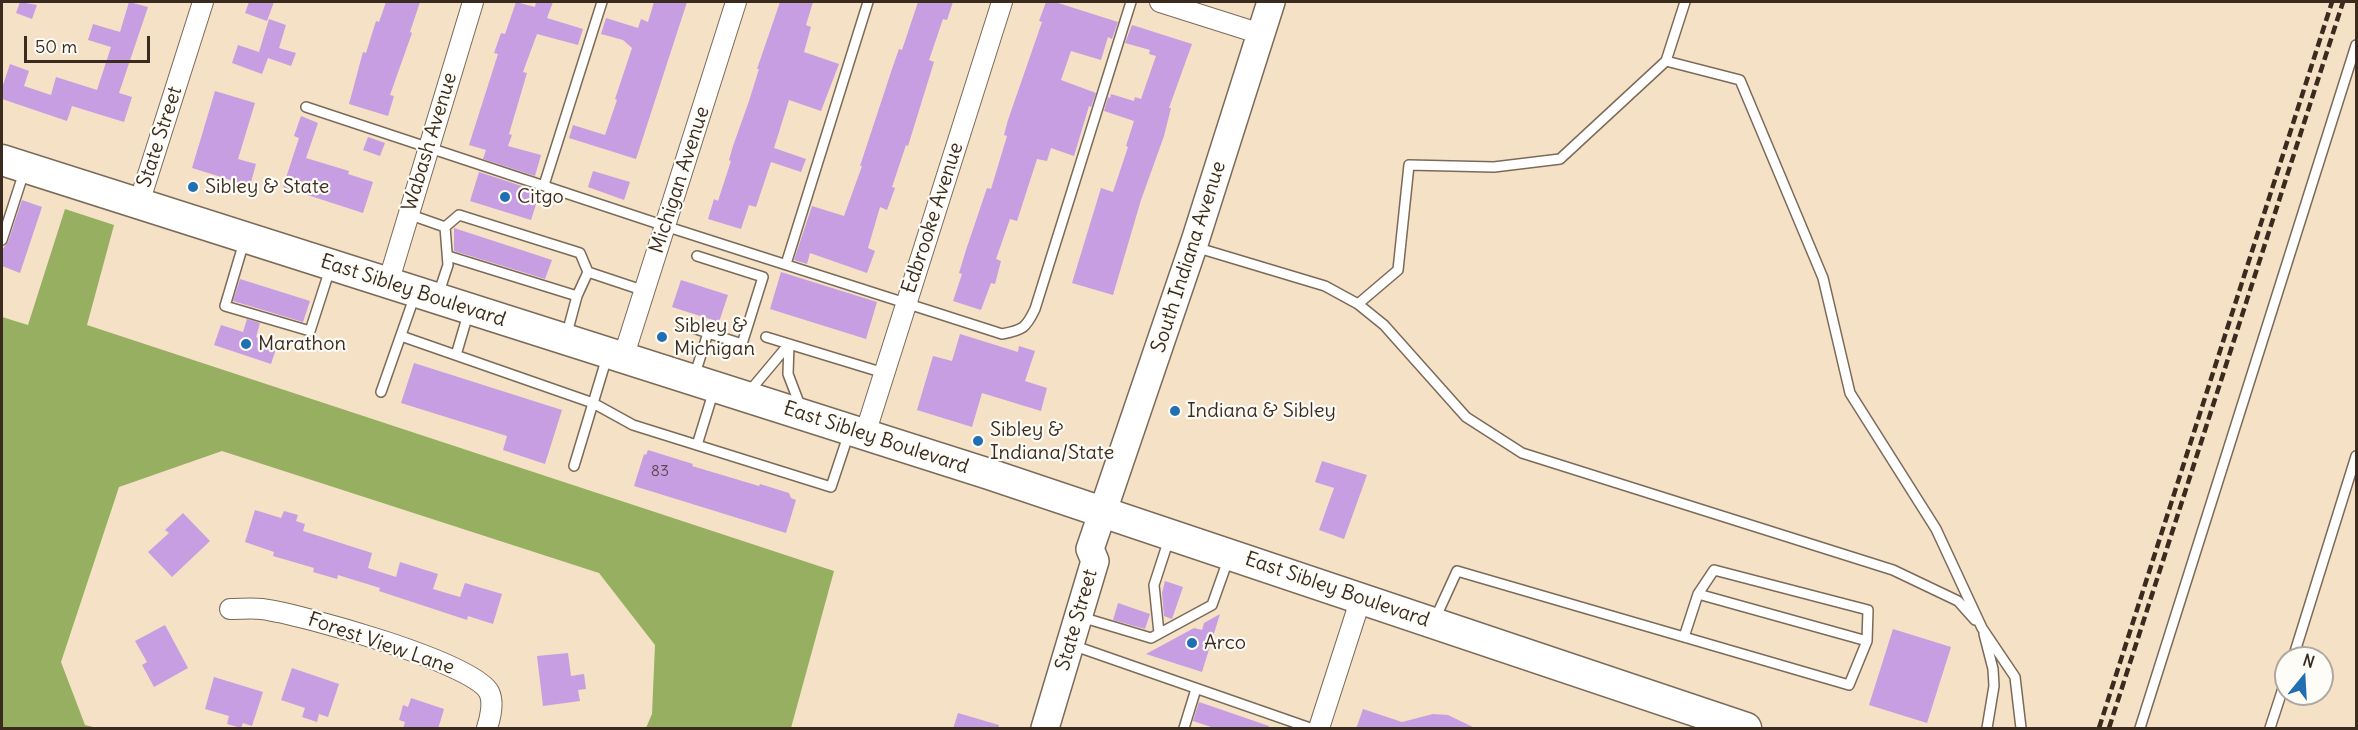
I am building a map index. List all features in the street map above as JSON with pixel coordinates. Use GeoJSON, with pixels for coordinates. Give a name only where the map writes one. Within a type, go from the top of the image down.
{"type":"FeatureCollection","features":[{"type":"Feature","properties":{"kind":"main road","name":"South Indiana Avenue"},"geometry":{"type":"LineString","coordinates":[[1104,512],[1193,246],[1271,2]]}},
{"type":"Feature","properties":{"kind":"main road","name":"East Sibley Boulevard"},"geometry":{"type":"LineString","coordinates":[[13,164],[1104,512],[1746,729]]}},
{"type":"Feature","properties":{"kind":"main road","name":"State Street"},"geometry":{"type":"LineString","coordinates":[[1025,729],[1085,552],[1104,512]]}},
{"type":"Feature","properties":{"kind":"main road","name":"State Street"},"geometry":{"type":"LineString","coordinates":[[1045,729],[1095,561],[1085,552]]}},
{"type":"Feature","properties":{"kind":"street","name":"State Street"},"geometry":{"type":"LineString","coordinates":[[139,203],[203,2]]}},
{"type":"Feature","properties":{"kind":"street","name":"Wabash Avenue"},"geometry":{"type":"LineString","coordinates":[[388,283],[473,2]]}},
{"type":"Feature","properties":{"kind":"street","name":"Michigan Avenue"},"geometry":{"type":"LineString","coordinates":[[616,355],[645,291],[736,2]]}},
{"type":"Feature","properties":{"kind":"street","name":"Edbrooke Avenue"},"geometry":{"type":"LineString","coordinates":[[857,432],[884,373],[1002,2]]}},
{"type":"Feature","properties":{"kind":"street"},"geometry":{"type":"LineString","coordinates":[[1160,2],[1261,34]]}},
{"type":"Feature","properties":{"kind":"street"},"geometry":{"type":"LineString","coordinates":[[1319,729],[1361,598]]}},
{"type":"Feature","properties":{"kind":"street","name":"Forest View Lane"},"geometry":{"type":"LineString","coordinates":[[230,609],[261,609],[311,619],[404,649],[463,672],[480,682],[490,693],[491,706],[487,729]]}},
{"type":"Feature","properties":{"kind":"lane"},"geometry":{"type":"LineString","coordinates":[[544,185],[602,2]]}},
{"type":"Feature","properties":{"kind":"lane"},"geometry":{"type":"LineString","coordinates":[[786,264],[868,2]]}},
{"type":"Feature","properties":{"kind":"lane"},"geometry":{"type":"LineString","coordinates":[[306,107],[665,226],[1002,334],[1018,331],[1028,325],[1035,309],[1131,2]]}},
{"type":"Feature","properties":{"kind":"lane"},"geometry":{"type":"LineString","coordinates":[[1359,304],[1398,270],[1409,165],[1494,167],[1560,159],[1666,61],[1686,2]]}},
{"type":"Feature","properties":{"kind":"lane"},"geometry":{"type":"LineString","coordinates":[[2140,729],[2356,45]]}},
{"type":"Feature","properties":{"kind":"lane"},"geometry":{"type":"LineString","coordinates":[[1666,61],[1740,80],[1822,278],[1850,393],[1936,529],[1982,628],[1993,669],[1994,686],[1987,729]]}},
{"type":"Feature","properties":{"kind":"lane"},"geometry":{"type":"LineString","coordinates":[[2,240],[13,164]]}},
{"type":"Feature","properties":{"kind":"lane"},"geometry":{"type":"LineString","coordinates":[[408,214],[445,227]]}},
{"type":"Feature","properties":{"kind":"lane"},"geometry":{"type":"LineString","coordinates":[[445,227],[459,215],[580,253],[588,272],[577,296],[565,339]]}},
{"type":"Feature","properties":{"kind":"lane"},"geometry":{"type":"LineString","coordinates":[[381,392],[401,336],[448,265],[445,227]]}},
{"type":"Feature","properties":{"kind":"lane"},"geometry":{"type":"LineString","coordinates":[[245,237],[225,306],[310,331],[332,265]]}},
{"type":"Feature","properties":{"kind":"lane"},"geometry":{"type":"LineString","coordinates":[[1193,246],[1325,286],[1359,304],[1384,325],[1466,417],[1522,453],[1893,570],[1958,601],[1982,628],[2015,677],[2021,729]]}},
{"type":"Feature","properties":{"kind":"lane"},"geometry":{"type":"LineString","coordinates":[[448,256],[577,296]]}},
{"type":"Feature","properties":{"kind":"lane"},"geometry":{"type":"LineString","coordinates":[[682,324],[742,344],[763,277],[697,256]]}},
{"type":"Feature","properties":{"kind":"lane"},"geometry":{"type":"LineString","coordinates":[[588,272],[645,291]]}},
{"type":"Feature","properties":{"kind":"lane"},"geometry":{"type":"LineString","coordinates":[[456,355],[469,309]]}},
{"type":"Feature","properties":{"kind":"lane"},"geometry":{"type":"LineString","coordinates":[[697,445],[708,333]]}},
{"type":"Feature","properties":{"kind":"lane"},"geometry":{"type":"LineString","coordinates":[[401,336],[593,403],[633,424],[831,487],[857,432]]}},
{"type":"Feature","properties":{"kind":"lane"},"geometry":{"type":"LineString","coordinates":[[766,337],[884,373]]}},
{"type":"Feature","properties":{"kind":"lane"},"geometry":{"type":"LineString","coordinates":[[745,396],[789,344]]}},
{"type":"Feature","properties":{"kind":"lane"},"geometry":{"type":"LineString","coordinates":[[789,344],[788,374],[803,415]]}},
{"type":"Feature","properties":{"kind":"lane"},"geometry":{"type":"LineString","coordinates":[[574,466],[593,403],[616,355]]}},
{"type":"Feature","properties":{"kind":"lane"},"geometry":{"type":"LineString","coordinates":[[2297,646],[2356,456]]}},
{"type":"Feature","properties":{"kind":"lane"},"geometry":{"type":"LineString","coordinates":[[1159,633],[1154,585],[1171,534]]}},
{"type":"Feature","properties":{"kind":"lane"},"geometry":{"type":"LineString","coordinates":[[1079,616],[1151,638],[1212,605],[1230,554]]}},
{"type":"Feature","properties":{"kind":"lane"},"geometry":{"type":"LineString","coordinates":[[1433,622],[1457,571],[1849,686],[1867,641],[1868,610],[1714,570],[1698,594],[1684,637]]}},
{"type":"Feature","properties":{"kind":"lane"},"geometry":{"type":"LineString","coordinates":[[1698,594],[1867,641]]}},
{"type":"Feature","properties":{"kind":"lane"},"geometry":{"type":"LineString","coordinates":[[1070,644],[1310,729]]}},
{"type":"Feature","properties":{"kind":"lane"},"geometry":{"type":"LineString","coordinates":[[1184,729],[1196,689]]}},
{"type":"Feature","properties":{"kind":"lane"},"geometry":{"type":"LineString","coordinates":[[2270,729],[2277,706]]}},
{"type":"Feature","properties":{"kind":"green space"},"geometry":{"type":"Polygon","coordinates":[[[65,209],[114,225],[87,325],[834,571],[791,728],[646,728],[652,714],[655,645],[599,573],[222,451],[119,487],[61,662],[85,725],[97,728],[2,728],[2,317],[28,325],[65,209]]]}},
{"type":"Feature","properties":{"kind":"building"},"geometry":{"type":"Polygon","coordinates":[[[20,2],[37,5],[32,19],[16,13],[20,2]]]}},
{"type":"Feature","properties":{"kind":"building"},"geometry":{"type":"Polygon","coordinates":[[[129,2],[148,7],[119,93],[132,97],[124,122],[72,106],[67,121],[2,99],[2,88],[10,64],[29,71],[24,86],[51,95],[56,77],[97,90],[111,47],[88,40],[93,24],[120,32],[129,2]]]}},
{"type":"Feature","properties":{"kind":"building"},"geometry":{"type":"Polygon","coordinates":[[[249,2],[274,2],[267,21],[245,13],[249,2]]]}},
{"type":"Feature","properties":{"kind":"building"},"geometry":{"type":"Polygon","coordinates":[[[386,2],[420,2],[410,32],[412,33],[390,95],[394,96],[388,116],[349,104],[363,52],[366,53],[376,21],[379,22],[386,2]]]}},
{"type":"Feature","properties":{"kind":"building"},"geometry":{"type":"Polygon","coordinates":[[[516,2],[535,7],[536,2],[553,2],[547,18],[583,29],[578,45],[537,34],[523,72],[527,73],[509,134],[512,135],[508,146],[541,155],[535,176],[483,159],[486,150],[469,145],[498,54],[494,53],[501,33],[505,34],[516,2]]]}},
{"type":"Feature","properties":{"kind":"building"},"geometry":{"type":"Polygon","coordinates":[[[654,2],[687,2],[636,159],[569,138],[573,125],[605,135],[617,100],[615,99],[632,48],[623,40],[601,34],[606,18],[638,28],[641,19],[648,22],[654,2]]]}},
{"type":"Feature","properties":{"kind":"building"},"geometry":{"type":"Polygon","coordinates":[[[780,2],[813,2],[806,25],[811,27],[804,52],[839,64],[821,111],[789,100],[774,148],[806,159],[801,172],[771,162],[756,207],[749,205],[741,229],[708,219],[714,199],[718,201],[731,161],[729,160],[733,146],[780,2]]]}},
{"type":"Feature","properties":{"kind":"building"},"geometry":{"type":"Polygon","coordinates":[[[918,2],[953,2],[947,20],[943,19],[929,60],[934,62],[908,146],[906,145],[892,187],[895,188],[887,210],[880,207],[868,248],[875,251],[867,273],[810,253],[807,264],[794,260],[812,206],[844,216],[893,66],[899,49],[902,50],[918,2]]]}},
{"type":"Feature","properties":{"kind":"building"},"geometry":{"type":"Polygon","coordinates":[[[1046,2],[1055,2],[1118,22],[1112,39],[1108,37],[1101,60],[1071,51],[1061,80],[1096,93],[1091,107],[1089,106],[1074,156],[1051,148],[1047,161],[1037,159],[1017,221],[1010,219],[996,259],[1001,261],[995,284],[991,283],[981,310],[953,301],[962,274],[959,273],[987,188],[991,189],[1007,136],[1004,135],[1008,120],[1042,22],[1039,21],[1046,2]]]}},
{"type":"Feature","properties":{"kind":"building"},"geometry":{"type":"Polygon","coordinates":[[[269,19],[286,25],[279,48],[296,53],[291,66],[268,58],[262,74],[232,63],[238,45],[259,52],[269,19]]]}},
{"type":"Feature","properties":{"kind":"building"},"geometry":{"type":"Polygon","coordinates":[[[1132,25],[1192,44],[1169,108],[1171,108],[1164,136],[1141,200],[1113,295],[1072,283],[1101,188],[1113,192],[1134,121],[1104,111],[1108,97],[1110,98],[1111,94],[1134,101],[1135,97],[1141,99],[1156,56],[1149,54],[1150,50],[1125,43],[1132,25]]]}},
{"type":"Feature","properties":{"kind":"building"},"geometry":{"type":"Polygon","coordinates":[[[215,91],[255,103],[238,159],[256,164],[250,186],[192,168],[215,91]]]}},
{"type":"Feature","properties":{"kind":"building"},"geometry":{"type":"Polygon","coordinates":[[[301,116],[318,123],[306,158],[349,171],[348,174],[373,182],[363,213],[283,187],[299,138],[294,136],[301,116]]]}},
{"type":"Feature","properties":{"kind":"building"},"geometry":{"type":"Polygon","coordinates":[[[368,137],[385,143],[380,156],[363,150],[368,137]]]}},
{"type":"Feature","properties":{"kind":"building"},"geometry":{"type":"Polygon","coordinates":[[[593,171],[630,182],[624,200],[588,187],[593,171]]]}},
{"type":"Feature","properties":{"kind":"building","name":"Citgo"},"geometry":{"type":"Polygon","coordinates":[[[479,172],[540,192],[531,220],[470,201],[479,172]]]}},
{"type":"Feature","properties":{"kind":"building"},"geometry":{"type":"Polygon","coordinates":[[[22,200],[42,207],[20,273],[2,266],[2,250],[8,242],[22,200]]]}},
{"type":"Feature","properties":{"kind":"building","name":"Citgo"},"geometry":{"type":"Polygon","coordinates":[[[454,228],[552,260],[545,279],[454,251],[454,228]]]}},
{"type":"Feature","properties":{"kind":"building"},"geometry":{"type":"Polygon","coordinates":[[[781,272],[877,302],[866,339],[770,309],[781,272]]]}},
{"type":"Feature","properties":{"kind":"building","name":"Marathon"},"geometry":{"type":"Polygon","coordinates":[[[240,279],[310,301],[303,322],[233,301],[240,279]]]}},
{"type":"Feature","properties":{"kind":"building"},"geometry":{"type":"Polygon","coordinates":[[[681,280],[728,295],[719,322],[672,307],[681,280]]]}},
{"type":"Feature","properties":{"kind":"building","name":"Marathon"},"geometry":{"type":"Polygon","coordinates":[[[247,319],[260,323],[256,337],[278,343],[271,364],[214,345],[221,325],[243,332],[247,319]]]}},
{"type":"Feature","properties":{"kind":"building"},"geometry":{"type":"Polygon","coordinates":[[[960,334],[1018,352],[1019,346],[1035,351],[1025,381],[1047,388],[1041,411],[982,393],[972,427],[917,410],[933,356],[952,361],[960,334]]]}},
{"type":"Feature","properties":{"kind":"building"},"geometry":{"type":"Polygon","coordinates":[[[414,363],[562,410],[545,464],[503,450],[507,436],[401,403],[414,363]]]}},
{"type":"Feature","properties":{"kind":"building"},"geometry":{"type":"Polygon","coordinates":[[[648,450],[693,464],[692,466],[789,493],[791,498],[796,500],[786,533],[634,486],[644,454],[646,455],[648,450]]]}},
{"type":"Feature","properties":{"kind":"building"},"geometry":{"type":"Polygon","coordinates":[[[1322,461],[1367,475],[1344,539],[1319,530],[1334,488],[1315,482],[1322,461]]]}},
{"type":"Feature","properties":{"kind":"building"},"geometry":{"type":"Polygon","coordinates":[[[255,510],[281,518],[284,511],[298,515],[296,521],[305,524],[303,531],[372,553],[368,568],[396,577],[400,562],[438,574],[433,589],[460,597],[465,583],[502,594],[493,624],[468,616],[467,620],[379,591],[380,588],[338,575],[337,579],[313,572],[314,568],[273,556],[274,552],[245,542],[255,510]]]}},
{"type":"Feature","properties":{"kind":"building"},"geometry":{"type":"Polygon","coordinates":[[[183,513],[210,541],[172,577],[148,552],[169,533],[165,530],[183,513]]]}},
{"type":"Feature","properties":{"kind":"building"},"geometry":{"type":"Polygon","coordinates":[[[1165,581],[1183,587],[1172,619],[1164,616],[1162,593],[1165,581]]]}},
{"type":"Feature","properties":{"kind":"building"},"geometry":{"type":"Polygon","coordinates":[[[1118,603],[1150,614],[1145,629],[1113,620],[1118,603]]]}},
{"type":"Feature","properties":{"kind":"building","name":"Arco"},"geometry":{"type":"Polygon","coordinates":[[[1220,614],[1202,672],[1146,654],[1194,628],[1202,630],[1204,623],[1220,614]]]}},
{"type":"Feature","properties":{"kind":"building"},"geometry":{"type":"Polygon","coordinates":[[[165,625],[188,668],[154,687],[142,665],[147,662],[135,641],[165,625]]]}},
{"type":"Feature","properties":{"kind":"building"},"geometry":{"type":"Polygon","coordinates":[[[1893,629],[1951,647],[1927,723],[1869,705],[1893,629]]]}},
{"type":"Feature","properties":{"kind":"building"},"geometry":{"type":"Polygon","coordinates":[[[568,653],[571,676],[584,674],[586,689],[578,690],[580,701],[543,706],[537,656],[568,653]]]}},
{"type":"Feature","properties":{"kind":"building"},"geometry":{"type":"Polygon","coordinates":[[[292,668],[339,684],[328,717],[319,714],[317,722],[302,717],[305,708],[281,700],[292,668]]]}},
{"type":"Feature","properties":{"kind":"building"},"geometry":{"type":"Polygon","coordinates":[[[214,677],[263,692],[252,726],[243,723],[241,728],[227,724],[229,716],[205,709],[214,677]]]}},
{"type":"Feature","properties":{"kind":"building"},"geometry":{"type":"Polygon","coordinates":[[[411,698],[444,709],[438,729],[403,729],[405,722],[399,720],[403,705],[408,707],[411,698]]]}},
{"type":"Feature","properties":{"kind":"building"},"geometry":{"type":"Polygon","coordinates":[[[1199,702],[1269,726],[1268,729],[1217,729],[1193,721],[1199,702]]]}},
{"type":"Feature","properties":{"kind":"building"},"geometry":{"type":"Polygon","coordinates":[[[1363,709],[1402,722],[1433,714],[1448,715],[1477,729],[1356,729],[1363,709]]]}},
{"type":"Feature","properties":{"kind":"building"},"geometry":{"type":"Polygon","coordinates":[[[958,713],[999,725],[998,729],[953,729],[958,713]]]}},
{"type":"Feature","properties":{"kind":"railway"},"geometry":{"type":"LineString","coordinates":[[2099,728],[2332,2]]}},
{"type":"Feature","properties":{"kind":"railway"},"geometry":{"type":"LineString","coordinates":[[2109,728],[2343,2]]}},
{"type":"Feature","properties":{"kind":"place","name":"Sibley & State"},"geometry":{"type":"Point","coordinates":[193,187]}},
{"type":"Feature","properties":{"kind":"place","name":"Citgo"},"geometry":{"type":"Point","coordinates":[505,197]}},
{"type":"Feature","properties":{"kind":"place","name":"Sibley & Michigan"},"geometry":{"type":"Point","coordinates":[662,337]}},
{"type":"Feature","properties":{"kind":"place","name":"Marathon"},"geometry":{"type":"Point","coordinates":[246,344]}},
{"type":"Feature","properties":{"kind":"place","name":"Indiana & Sibley"},"geometry":{"type":"Point","coordinates":[1175,411]}},
{"type":"Feature","properties":{"kind":"place","name":"Sibley & Indiana/State"},"geometry":{"type":"Point","coordinates":[978,441]}},
{"type":"Feature","properties":{"kind":"place","name":"Arco"},"geometry":{"type":"Point","coordinates":[1192,643]}}]}
